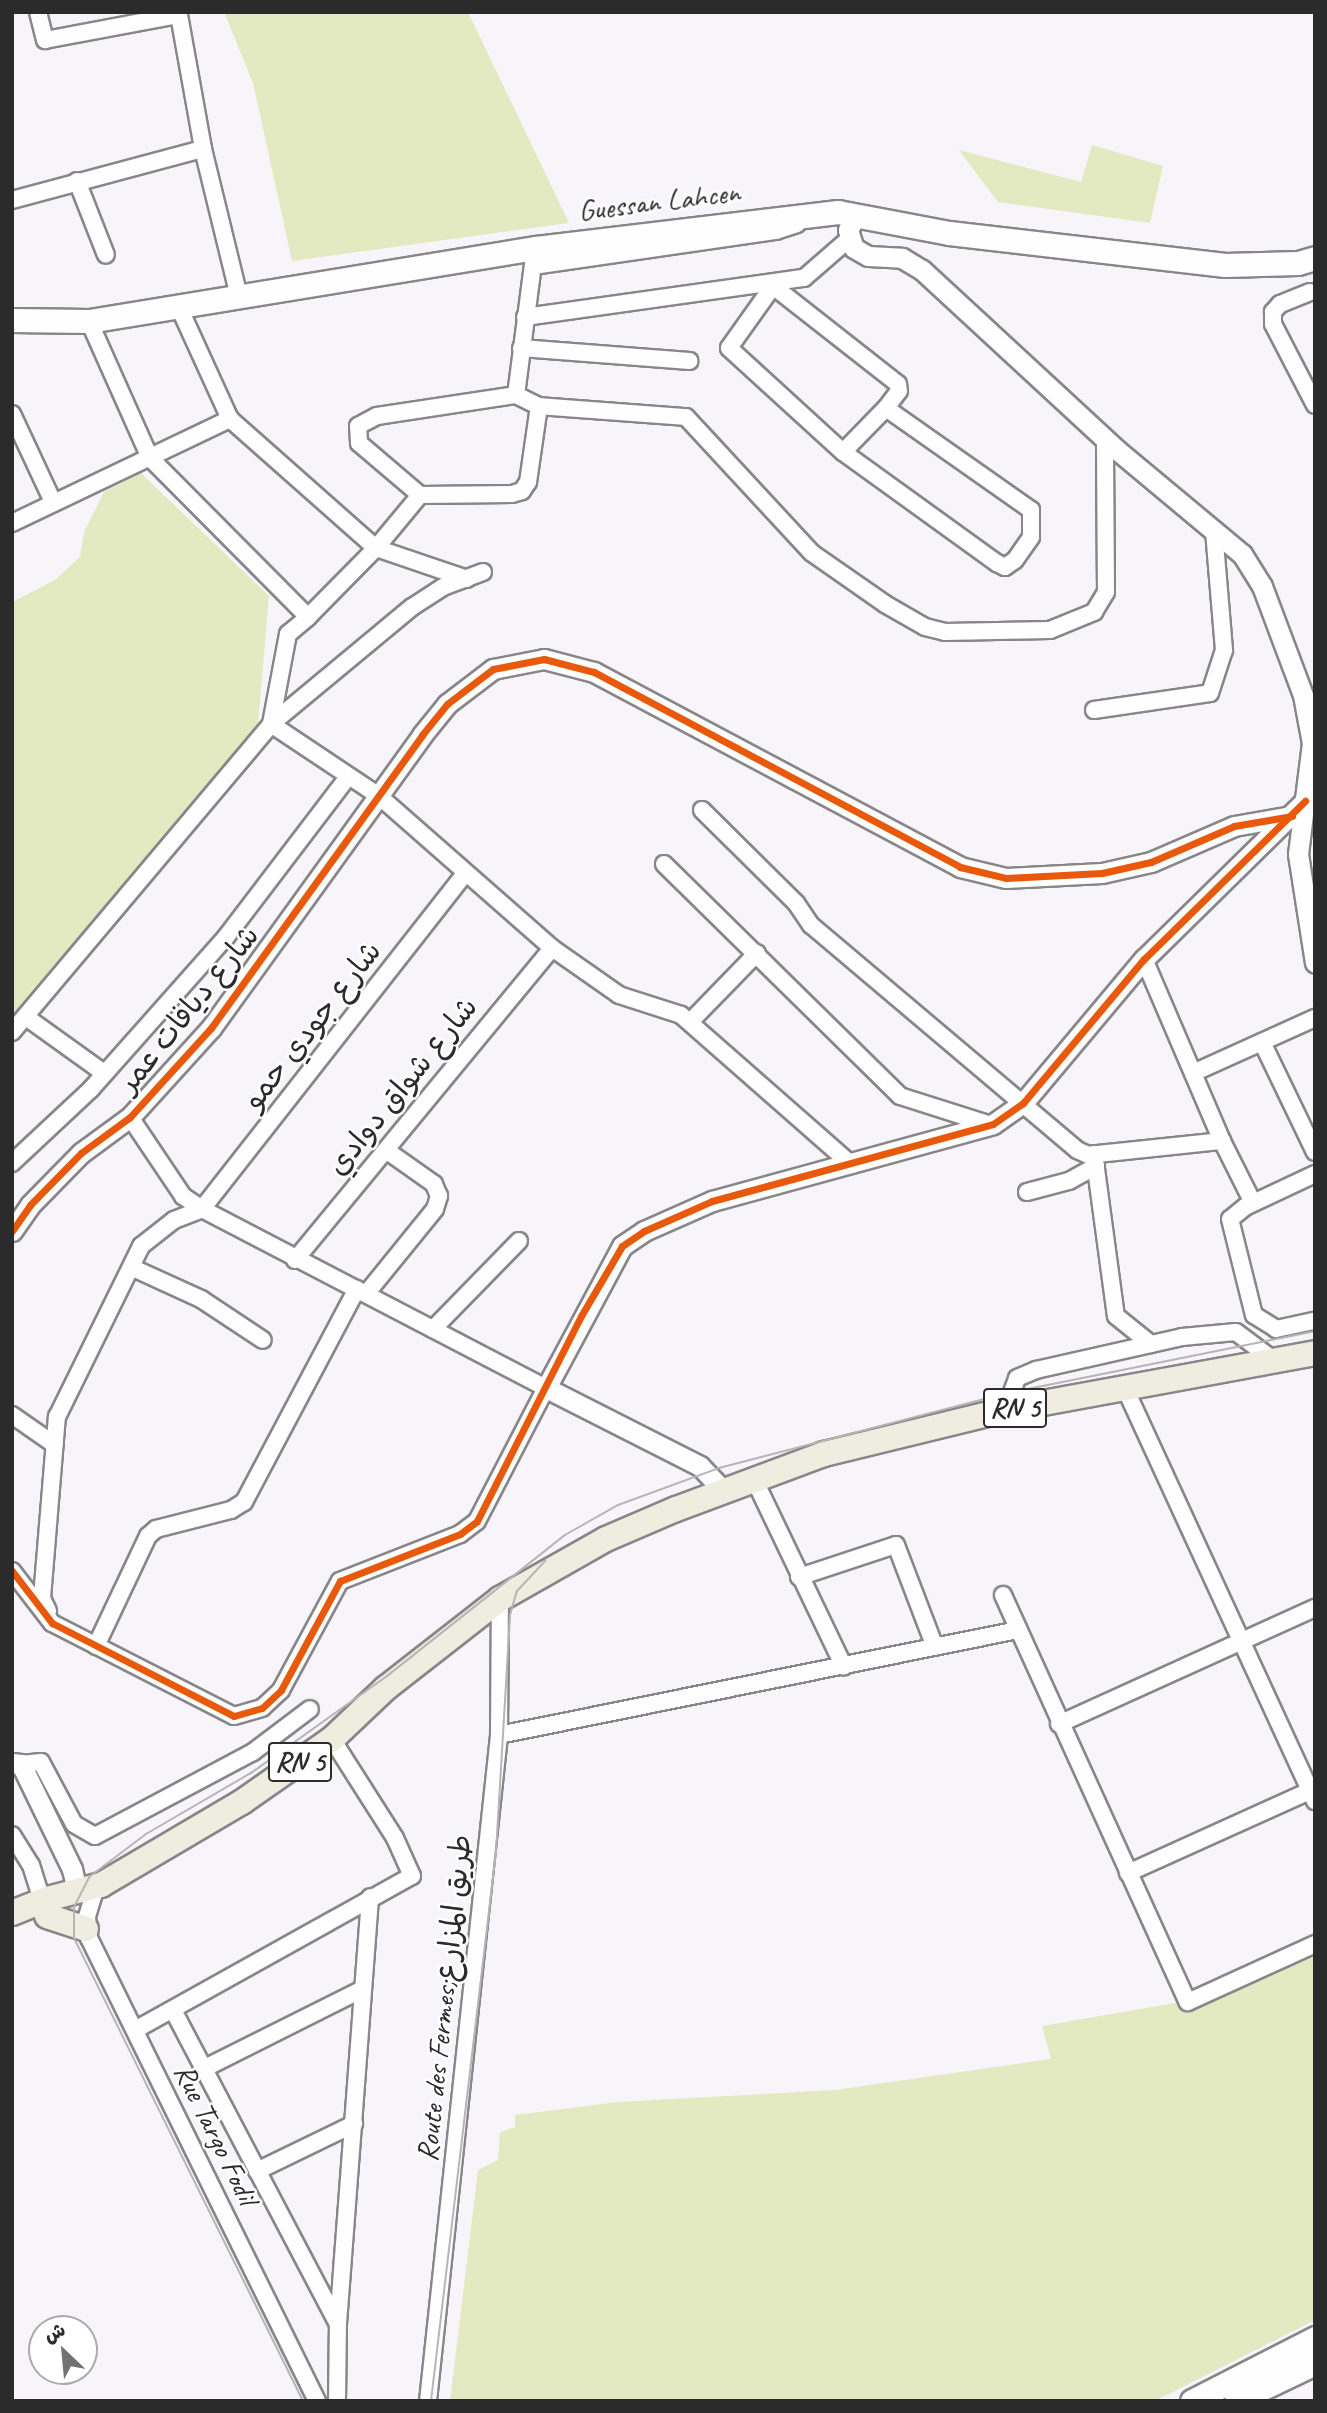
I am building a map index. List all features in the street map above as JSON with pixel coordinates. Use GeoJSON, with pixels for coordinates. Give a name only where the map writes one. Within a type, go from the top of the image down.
{"type":"FeatureCollection","features":[{"type":"Feature","properties":{"kind":"main road","name":"Guessan Lahcen"},"geometry":{"type":"LineString","coordinates":[[12,320],[89,321],[178,305],[534,257],[828,213],[853,227],[1225,265],[1298,263],[1315,258]]}},
{"type":"Feature","properties":{"kind":"main road","name":"RN 5"},"geometry":{"type":"LineString","coordinates":[[12,1928],[44,1908],[86,1889],[242,1802],[332,1739],[386,1688],[500,1599],[606,1539],[723,1490],[824,1454],[1005,1410],[1315,1353]]}},
{"type":"Feature","properties":{"kind":"main road","name":"RN 5"},"geometry":{"type":"LineString","coordinates":[[12,1913],[44,1908]]}},
{"type":"Feature","properties":{"kind":"main road"},"geometry":{"type":"LineString","coordinates":[[44,1908],[86,1929]]}},
{"type":"Feature","properties":{"kind":"main road"},"geometry":{"type":"LineString","coordinates":[[1192,2401],[1314,2347]]}},
{"type":"Feature","properties":{"kind":"main road"},"geometry":{"type":"LineString","coordinates":[[1237,2401],[1314,2347]]}},
{"type":"Feature","properties":{"kind":"street"},"geometry":{"type":"LineString","coordinates":[[38,12],[44,40],[133,18],[179,15],[203,149],[239,297]]}},
{"type":"Feature","properties":{"kind":"street"},"geometry":{"type":"LineString","coordinates":[[12,200],[203,149]]}},
{"type":"Feature","properties":{"kind":"street"},"geometry":{"type":"LineString","coordinates":[[77,181],[106,255]]}},
{"type":"Feature","properties":{"kind":"street"},"geometry":{"type":"LineString","coordinates":[[525,317],[775,284],[815,272],[853,227]]}},
{"type":"Feature","properties":{"kind":"street"},"geometry":{"type":"LineString","coordinates":[[853,227],[854,248],[867,256],[902,258],[922,270],[1105,439],[1242,554],[1262,586],[1303,695],[1314,748],[1298,808],[1298,855],[1304,918],[1315,963]]}},
{"type":"Feature","properties":{"kind":"street"},"geometry":{"type":"LineString","coordinates":[[516,395],[534,257]]}},
{"type":"Feature","properties":{"kind":"street"},"geometry":{"type":"LineString","coordinates":[[775,284],[894,379],[899,391],[843,452]]}},
{"type":"Feature","properties":{"kind":"street"},"geometry":{"type":"LineString","coordinates":[[775,284],[729,348],[843,452],[997,563],[1005,566],[1015,560],[1031,537],[1031,510],[886,408]]}},
{"type":"Feature","properties":{"kind":"street"},"geometry":{"type":"LineString","coordinates":[[1310,292],[1280,304],[1273,312],[1273,324],[1315,405]]}},
{"type":"Feature","properties":{"kind":"street"},"geometry":{"type":"LineString","coordinates":[[178,305],[230,419],[376,548],[467,579]]}},
{"type":"Feature","properties":{"kind":"street"},"geometry":{"type":"LineString","coordinates":[[89,321],[150,458],[308,617]]}},
{"type":"Feature","properties":{"kind":"street"},"geometry":{"type":"LineString","coordinates":[[521,348],[689,361]]}},
{"type":"Feature","properties":{"kind":"street"},"geometry":{"type":"LineString","coordinates":[[539,405],[528,482],[522,491],[420,495],[359,443],[358,426],[377,416],[516,395],[539,405],[686,416],[812,553],[885,604],[925,627],[945,632],[1050,630],[1094,612],[1106,592],[1105,439]]}},
{"type":"Feature","properties":{"kind":"street"},"geometry":{"type":"LineString","coordinates":[[12,414],[53,502]]}},
{"type":"Feature","properties":{"kind":"street"},"geometry":{"type":"LineString","coordinates":[[12,523],[230,419]]}},
{"type":"Feature","properties":{"kind":"street"},"geometry":{"type":"LineString","coordinates":[[271,724],[288,634],[376,548],[420,495]]}},
{"type":"Feature","properties":{"kind":"street"},"geometry":{"type":"LineString","coordinates":[[1094,710],[1210,693],[1224,650],[1214,530]]}},
{"type":"Feature","properties":{"kind":"street"},"geometry":{"type":"LineString","coordinates":[[12,1032],[271,724],[412,607],[483,572]]}},
{"type":"Feature","properties":{"kind":"street","name":"شارع ديافات عمر"},"geometry":{"type":"LineString","coordinates":[[12,1231],[30,1205],[81,1153],[130,1117],[211,1028],[430,724],[470,683],[493,669],[544,659],[594,672],[960,867],[1006,878],[1102,873],[1151,862],[1234,826],[1298,808]]}},
{"type":"Feature","properties":{"kind":"street"},"geometry":{"type":"LineString","coordinates":[[271,724],[379,796],[464,875],[552,948],[619,995],[681,1014],[852,1165]]}},
{"type":"Feature","properties":{"kind":"street"},"geometry":{"type":"LineString","coordinates":[[12,1163],[104,1073],[226,937],[348,777]]}},
{"type":"Feature","properties":{"kind":"street"},"geometry":{"type":"LineString","coordinates":[[12,1571],[52,1623],[234,1716],[262,1708],[281,1690],[340,1581],[460,1534],[477,1521],[622,1245],[643,1231],[712,1201],[852,1165],[993,1124],[1023,1103],[1144,959],[1298,808]]}},
{"type":"Feature","properties":{"kind":"street"},"geometry":{"type":"LineString","coordinates":[[702,810],[796,903],[811,925],[1077,1150],[1095,1160]]}},
{"type":"Feature","properties":{"kind":"street"},"geometry":{"type":"LineString","coordinates":[[664,864],[900,1096],[993,1124]]}},
{"type":"Feature","properties":{"kind":"street","name":"شارع جودي حمو"},"geometry":{"type":"LineString","coordinates":[[202,1209],[464,875]]}},
{"type":"Feature","properties":{"kind":"street","name":"شارع شواق دوادي"},"geometry":{"type":"LineString","coordinates":[[295,1260],[552,948]]}},
{"type":"Feature","properties":{"kind":"street"},"geometry":{"type":"LineString","coordinates":[[690,1022],[757,953]]}},
{"type":"Feature","properties":{"kind":"street"},"geometry":{"type":"LineString","coordinates":[[1144,959],[1222,1141],[1252,1203]]}},
{"type":"Feature","properties":{"kind":"street"},"geometry":{"type":"LineString","coordinates":[[26,1017],[104,1073]]}},
{"type":"Feature","properties":{"kind":"street"},"geometry":{"type":"LineString","coordinates":[[1193,1073],[1315,1018]]}},
{"type":"Feature","properties":{"kind":"street"},"geometry":{"type":"LineString","coordinates":[[1262,1042],[1315,1152]]}},
{"type":"Feature","properties":{"kind":"street"},"geometry":{"type":"LineString","coordinates":[[130,1117],[183,1196],[202,1209],[295,1260],[362,1291],[700,1466],[723,1490]]}},
{"type":"Feature","properties":{"kind":"street"},"geometry":{"type":"LineString","coordinates":[[1027,1192],[1069,1181],[1095,1160],[1222,1141]]}},
{"type":"Feature","properties":{"kind":"street"},"geometry":{"type":"LineString","coordinates":[[96,1646],[148,1536],[156,1529],[231,1510],[244,1502],[362,1291],[435,1209],[439,1196],[435,1184],[386,1150]]}},
{"type":"Feature","properties":{"kind":"street"},"geometry":{"type":"LineString","coordinates":[[1095,1160],[1116,1316],[1151,1344]]}},
{"type":"Feature","properties":{"kind":"street"},"geometry":{"type":"LineString","coordinates":[[1315,1174],[1252,1203],[1230,1219],[1254,1315],[1276,1329],[1315,1321]]}},
{"type":"Feature","properties":{"kind":"street"},"geometry":{"type":"LineString","coordinates":[[52,1623],[42,1598],[57,1417],[133,1268],[141,1246],[159,1230],[202,1209]]}},
{"type":"Feature","properties":{"kind":"street"},"geometry":{"type":"LineString","coordinates":[[433,1329],[519,1241]]}},
{"type":"Feature","properties":{"kind":"street"},"geometry":{"type":"LineString","coordinates":[[133,1268],[201,1298],[263,1340]]}},
{"type":"Feature","properties":{"kind":"street"},"geometry":{"type":"LineString","coordinates":[[1005,1410],[1017,1378],[1037,1370],[1151,1344],[1236,1332],[1272,1359]]}},
{"type":"Feature","properties":{"kind":"street"},"geometry":{"type":"LineString","coordinates":[[1124,1386],[1312,1796],[1128,1873]]}},
{"type":"Feature","properties":{"kind":"street"},"geometry":{"type":"LineString","coordinates":[[12,1415],[55,1445]]}},
{"type":"Feature","properties":{"kind":"street"},"geometry":{"type":"LineString","coordinates":[[676,1509],[694,1494],[700,1466]]}},
{"type":"Feature","properties":{"kind":"street"},"geometry":{"type":"LineString","coordinates":[[754,1479],[844,1667]]}},
{"type":"Feature","properties":{"kind":"street"},"geometry":{"type":"LineString","coordinates":[[799,1577],[896,1545],[935,1647]]}},
{"type":"Feature","properties":{"kind":"street"},"geometry":{"type":"LineString","coordinates":[[1003,1595],[1059,1724],[1188,2002],[1315,1944]]}},
{"type":"Feature","properties":{"kind":"street","name":"Route des Fermes;طريق المزارع"},"geometry":{"type":"LineString","coordinates":[[428,2401],[499,1735],[500,1599]]}},
{"type":"Feature","properties":{"kind":"street"},"geometry":{"type":"LineString","coordinates":[[1059,1724],[1315,1608]]}},
{"type":"Feature","properties":{"kind":"street"},"geometry":{"type":"LineString","coordinates":[[499,1735],[1018,1630]]}},
{"type":"Feature","properties":{"kind":"street"},"geometry":{"type":"LineString","coordinates":[[86,1929],[86,1889],[72,1870],[17,1764],[41,1762],[74,1824],[95,1836],[253,1752],[310,1709]]}},
{"type":"Feature","properties":{"kind":"street"},"geometry":{"type":"LineString","coordinates":[[135,2030],[412,1876],[395,1838],[332,1739]]}},
{"type":"Feature","properties":{"kind":"street"},"geometry":{"type":"LineString","coordinates":[[12,1835],[31,1865],[44,1908]]}},
{"type":"Feature","properties":{"kind":"street"},"geometry":{"type":"LineString","coordinates":[[337,2401],[338,2325],[370,1897]]}},
{"type":"Feature","properties":{"kind":"street","name":"Rue Targo Fodil"},"geometry":{"type":"LineString","coordinates":[[86,1929],[317,2401]]}},
{"type":"Feature","properties":{"kind":"street"},"geometry":{"type":"LineString","coordinates":[[203,2069],[363,1990]]}},
{"type":"Feature","properties":{"kind":"street"},"geometry":{"type":"LineString","coordinates":[[173,2010],[338,2325]]}},
{"type":"Feature","properties":{"kind":"street"},"geometry":{"type":"LineString","coordinates":[[257,2171],[354,2124]]}},
{"type":"Feature","properties":{"kind":"green space"},"geometry":{"type":"Polygon","coordinates":[[[224,12],[468,12],[569,223],[292,261],[253,83],[224,12]]]}},
{"type":"Feature","properties":{"kind":"green space"},"geometry":{"type":"Polygon","coordinates":[[[1092,145],[1163,166],[1150,223],[998,202],[959,150],[1081,182],[1092,145]]]}},
{"type":"Feature","properties":{"kind":"green space"},"geometry":{"type":"Polygon","coordinates":[[[141,473],[269,596],[258,725],[12,1016],[12,602],[55,580],[80,557],[84,532],[104,492],[141,473]]]}},
{"type":"Feature","properties":{"kind":"green space"},"geometry":{"type":"Polygon","coordinates":[[[1315,1956],[1315,2320],[1155,2401],[450,2401],[478,2170],[498,2160],[500,2132],[515,2127],[515,2115],[618,2102],[835,2090],[1051,2059],[1042,2026],[1181,2002],[1188,2013],[1315,1956]]]}},
{"type":"Feature","properties":{"kind":"tram line"},"geometry":{"type":"LineString","coordinates":[[303,2401],[74,1938],[74,1907],[89,1877],[146,1834],[251,1773],[387,1676],[565,1535],[618,1505],[719,1468],[1003,1394],[1315,1331]]}},
{"type":"Feature","properties":{"kind":"tram line"},"geometry":{"type":"LineString","coordinates":[[431,2401],[496,1852],[510,1615],[517,1591],[546,1560]]}},
{"type":"Feature","properties":{"kind":"cycle path"},"geometry":{"type":"LineString","coordinates":[[12,1231],[30,1205],[81,1153],[130,1117],[211,1028],[422,735],[447,704],[493,669],[544,659],[594,672],[960,867],[1006,878],[1102,873],[1151,862],[1234,826],[1292,816]]}},
{"type":"Feature","properties":{"kind":"cycle path"},"geometry":{"type":"LineString","coordinates":[[12,1571],[52,1623],[234,1716],[262,1708],[281,1690],[340,1581],[460,1534],[477,1521],[581,1316],[622,1246],[644,1231],[712,1201],[993,1124],[1023,1103],[1144,959],[1305,801]]}}]}
